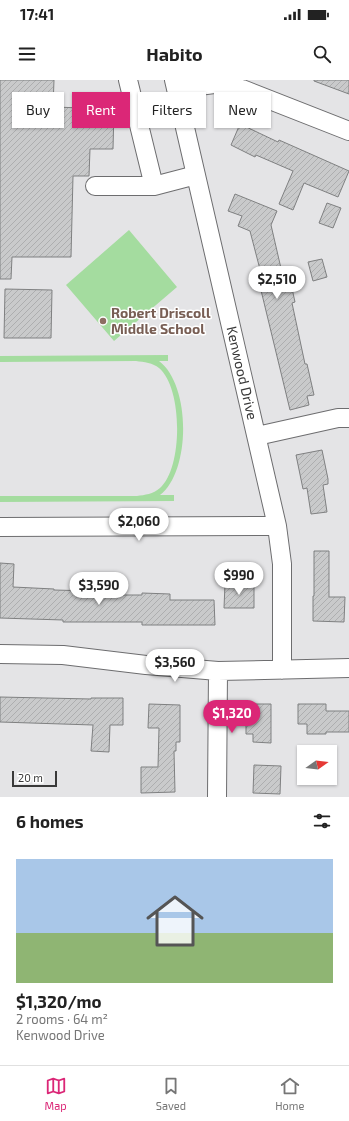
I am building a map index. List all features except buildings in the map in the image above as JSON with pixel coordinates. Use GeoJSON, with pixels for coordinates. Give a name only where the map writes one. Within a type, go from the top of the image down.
{"type":"FeatureCollection","features":[{"type":"Feature","properties":{"kind":"street"},"geometry":{"type":"LineString","coordinates":[[128,80],[154,186]]}},
{"type":"Feature","properties":{"kind":"street"},"geometry":{"type":"LineString","coordinates":[[175,84],[214,84],[242,88],[349,131]]}},
{"type":"Feature","properties":{"kind":"street","name":"Kenwood Drive"},"geometry":{"type":"LineString","coordinates":[[175,84],[277,526],[282,564],[282,670]]}},
{"type":"Feature","properties":{"kind":"street"},"geometry":{"type":"LineString","coordinates":[[95,186],[154,186],[196,175]]}},
{"type":"Feature","properties":{"kind":"street"},"geometry":{"type":"LineString","coordinates":[[257,436],[338,418],[349,418]]}},
{"type":"Feature","properties":{"kind":"street"},"geometry":{"type":"LineString","coordinates":[[0,528],[277,526]]}},
{"type":"Feature","properties":{"kind":"street"},"geometry":{"type":"LineString","coordinates":[[0,654],[63,655],[146,665],[218,671],[349,668]]}},
{"type":"Feature","properties":{"kind":"street"},"geometry":{"type":"LineString","coordinates":[[217,797],[218,671]]}},
{"type":"Feature","properties":{"kind":"green space"},"geometry":{"type":"Polygon","coordinates":[[[129,230],[177,287],[114,341],[66,285],[129,230]]]}},
{"type":"Feature","properties":{"kind":"green space"},"geometry":{"type":"Polygon","coordinates":[[[168,355],[168,361],[159,361],[170,373],[177,389],[182,408],[182,448],[177,467],[170,483],[160,495],[174,495],[174,501],[0,502],[0,496],[137,496],[152,493],[160,488],[168,478],[173,464],[177,428],[173,392],[167,378],[159,368],[154,365],[136,361],[0,362],[0,356],[168,355]]]}},
{"type":"Feature","properties":{"kind":"place","name":"Robert Driscoll Middle School"},"geometry":{"type":"Point","coordinates":[103,321]}}]}
